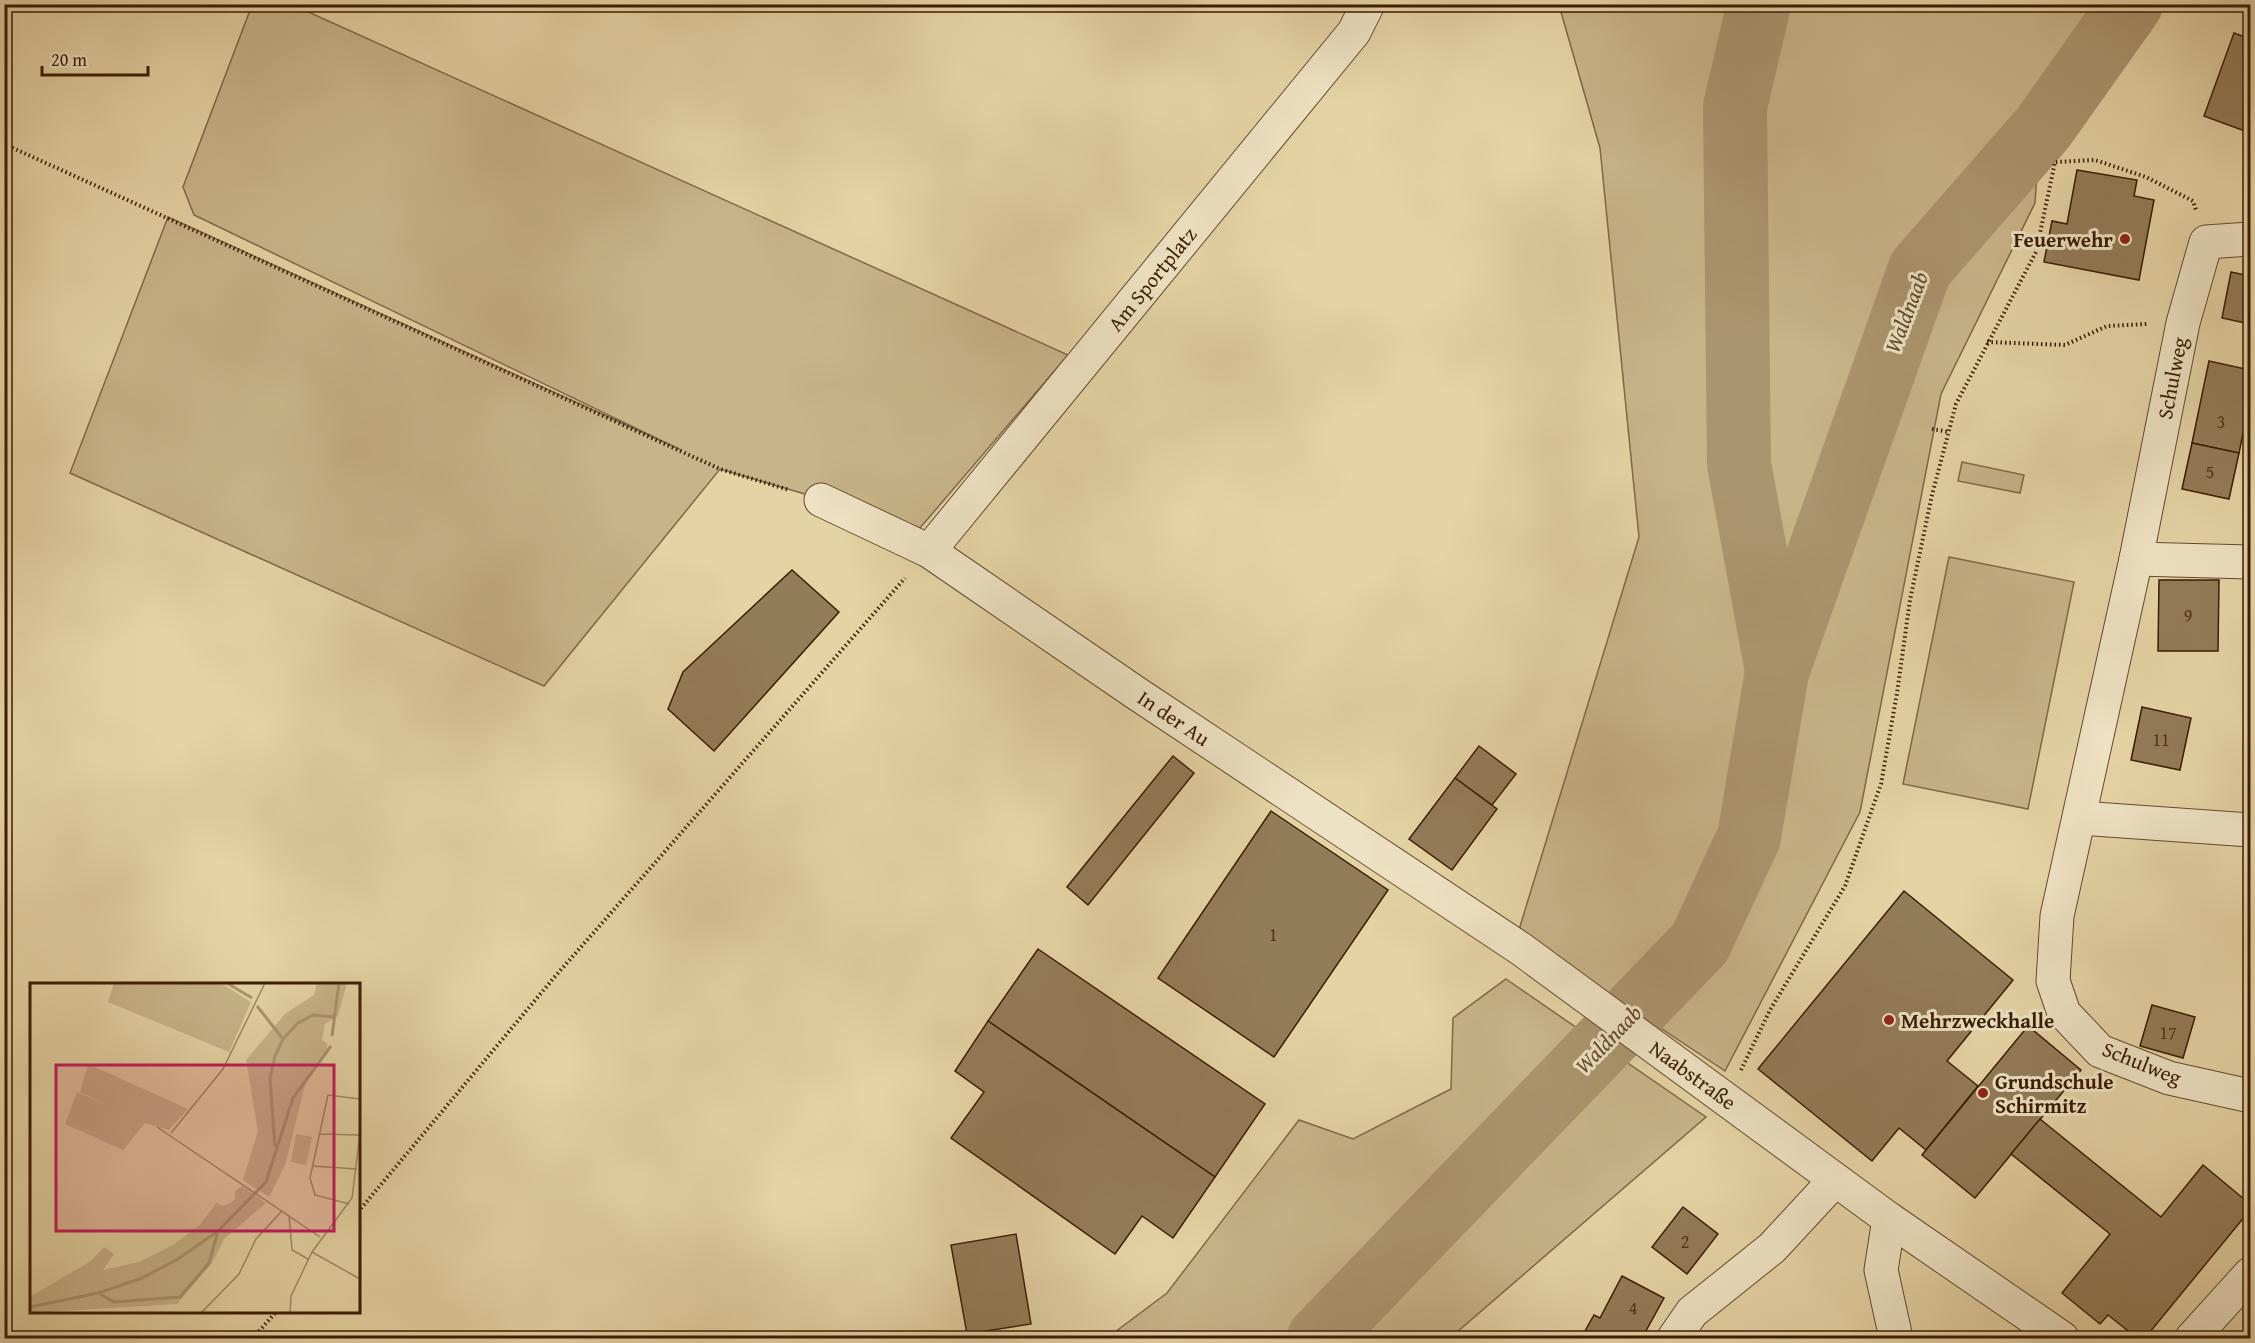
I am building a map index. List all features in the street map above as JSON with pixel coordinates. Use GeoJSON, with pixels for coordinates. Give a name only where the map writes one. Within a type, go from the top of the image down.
{"type":"FeatureCollection","features":[{"type":"Feature","properties":{"kind":"street","name":"Am Sportplatz"},"geometry":{"type":"LineString","coordinates":[[929,551],[1354,32],[1368,4]]}},
{"type":"Feature","properties":{"kind":"street"},"geometry":{"type":"LineString","coordinates":[[2206,242],[2250,239]]}},
{"type":"Feature","properties":{"kind":"street","name":"Schulweg"},"geometry":{"type":"LineString","coordinates":[[2206,242],[2183,323],[2136,559],[2057,916],[2053,981],[2064,1012],[2100,1051],[2169,1078],[2250,1096]]}},
{"type":"Feature","properties":{"kind":"street","name":"In der Au"},"geometry":{"type":"LineString","coordinates":[[821,500],[929,551],[1146,700],[1521,949]]}},
{"type":"Feature","properties":{"kind":"street"},"geometry":{"type":"LineString","coordinates":[[2136,559],[2250,562]]}},
{"type":"Feature","properties":{"kind":"street"},"geometry":{"type":"LineString","coordinates":[[2080,818],[2250,830]]}},
{"type":"Feature","properties":{"kind":"street","name":"Naabstraße"},"geometry":{"type":"LineString","coordinates":[[1521,949],[1889,1219],[2062,1338]]}},
{"type":"Feature","properties":{"kind":"street"},"geometry":{"type":"LineString","coordinates":[[1674,1338],[1692,1312],[1772,1248],[1835,1180]]}},
{"type":"Feature","properties":{"kind":"street"},"geometry":{"type":"LineString","coordinates":[[1889,1219],[1881,1270],[1896,1338]]}},
{"type":"Feature","properties":{"kind":"street"},"geometry":{"type":"LineString","coordinates":[[2192,1338],[2250,1274]]}},
{"type":"Feature","properties":{"kind":"path"},"geometry":{"type":"LineString","coordinates":[[4,144],[720,469],[821,500]]}},
{"type":"Feature","properties":{"kind":"path"},"geometry":{"type":"LineString","coordinates":[[1718,1094],[1741,1071],[1770,1010],[1845,886],[1881,784],[1910,600],[1932,495],[1956,404],[2036,252],[2055,162],[2095,160],[2146,177],[2193,201],[2206,242]]}},
{"type":"Feature","properties":{"kind":"path"},"geometry":{"type":"LineString","coordinates":[[1987,342],[2065,345],[2107,326],[2183,323]]}},
{"type":"Feature","properties":{"kind":"path"},"geometry":{"type":"LineString","coordinates":[[1932,429],[1949,432]]}},
{"type":"Feature","properties":{"kind":"path"},"geometry":{"type":"LineString","coordinates":[[360,1210],[552,980],[929,551]]}},
{"type":"Feature","properties":{"kind":"path"},"geometry":{"type":"LineString","coordinates":[[253,1338],[274,1313]]}},
{"type":"Feature","properties":{"kind":"shaded area"},"geometry":{"type":"Polygon","coordinates":[[[252,5],[293,5],[1068,355],[920,528],[720,469],[544,686],[70,473],[168,217],[681,450],[194,215],[183,187],[252,5]]]}},
{"type":"Feature","properties":{"kind":"shaded area"},"geometry":{"type":"Polygon","coordinates":[[[1559,5],[2095,5],[2043,75],[2035,203],[1941,394],[1860,812],[1725,1071],[1518,933],[1639,537],[1600,148],[1559,5]]]}},
{"type":"Feature","properties":{"kind":"shaded area"},"geometry":{"type":"Polygon","coordinates":[[[1962,462],[2024,475],[2020,493],[1958,481],[1962,462]]]}},
{"type":"Feature","properties":{"kind":"shaded area"},"geometry":{"type":"Polygon","coordinates":[[[1949,557],[2074,582],[2028,809],[1903,784],[1949,557]]]}},
{"type":"Feature","properties":{"kind":"shaded area"},"geometry":{"type":"Polygon","coordinates":[[[1506,979],[1706,1117],[1450,1338],[1107,1338],[1167,1293],[1299,1120],[1353,1139],[1451,1089],[1453,1018],[1506,979]]]}},
{"type":"Feature","properties":{"kind":"building"},"geometry":{"type":"Polygon","coordinates":[[[2234,33],[2250,39],[2250,133],[2204,116],[2234,33]]]}},
{"type":"Feature","properties":{"kind":"building"},"geometry":{"type":"Polygon","coordinates":[[[2077,170],[2137,180],[2134,196],[2154,200],[2139,280],[2044,262],[2052,221],[2067,224],[2077,170]]]}},
{"type":"Feature","properties":{"kind":"building"},"geometry":{"type":"Polygon","coordinates":[[[2231,272],[2250,276],[2250,324],[2222,318],[2231,272]]]}},
{"type":"Feature","properties":{"kind":"building"},"geometry":{"type":"Polygon","coordinates":[[[2209,361],[2250,370],[2250,399],[2239,453],[2192,443],[2209,361]]]}},
{"type":"Feature","properties":{"kind":"building"},"geometry":{"type":"Polygon","coordinates":[[[2192,443],[2239,453],[2229,499],[2182,489],[2192,443]]]}},
{"type":"Feature","properties":{"kind":"building"},"geometry":{"type":"Polygon","coordinates":[[[792,570],[839,612],[714,751],[668,709],[683,672],[792,570]]]}},
{"type":"Feature","properties":{"kind":"building"},"geometry":{"type":"Polygon","coordinates":[[[2159,580],[2219,580],[2218,651],[2158,651],[2159,580]]]}},
{"type":"Feature","properties":{"kind":"building"},"geometry":{"type":"Polygon","coordinates":[[[2142,707],[2191,718],[2180,770],[2131,760],[2142,707]]]}},
{"type":"Feature","properties":{"kind":"building"},"geometry":{"type":"Polygon","coordinates":[[[1479,746],[1516,774],[1492,805],[1455,778],[1479,746]]]}},
{"type":"Feature","properties":{"kind":"building"},"geometry":{"type":"Polygon","coordinates":[[[1173,756],[1194,773],[1088,905],[1067,887],[1173,756]]]}},
{"type":"Feature","properties":{"kind":"building"},"geometry":{"type":"Polygon","coordinates":[[[1455,778],[1497,809],[1452,870],[1409,839],[1455,778]]]}},
{"type":"Feature","properties":{"kind":"building"},"geometry":{"type":"Polygon","coordinates":[[[1271,811],[1388,890],[1274,1057],[1158,978],[1271,811]]]}},
{"type":"Feature","properties":{"kind":"building","name":"Mehrzweckhalle"},"geometry":{"type":"Polygon","coordinates":[[[1904,891],[2013,980],[1947,1061],[1978,1086],[1926,1150],[1899,1128],[1872,1161],[1758,1069],[1904,891]]]}},
{"type":"Feature","properties":{"kind":"building"},"geometry":{"type":"Polygon","coordinates":[[[1038,949],[1265,1104],[1215,1177],[988,1021],[1038,949]]]}},
{"type":"Feature","properties":{"kind":"building"},"geometry":{"type":"Polygon","coordinates":[[[2152,1005],[2195,1017],[2183,1058],[2140,1046],[2152,1005]]]}},
{"type":"Feature","properties":{"kind":"building"},"geometry":{"type":"Polygon","coordinates":[[[988,1021],[1215,1177],[1173,1238],[1142,1216],[1115,1254],[951,1138],[984,1092],[955,1071],[988,1021]]]}},
{"type":"Feature","properties":{"kind":"building"},"geometry":{"type":"Polygon","coordinates":[[[2028,1026],[2081,1070],[1975,1198],[1922,1155],[2028,1026]]]}},
{"type":"Feature","properties":{"kind":"building"},"geometry":{"type":"Polygon","coordinates":[[[2040,1119],[2161,1217],[2203,1165],[2250,1204],[2250,1210],[2145,1338],[2137,1338],[2108,1315],[2100,1324],[2062,1293],[2110,1234],[2011,1154],[2040,1119]]]}},
{"type":"Feature","properties":{"kind":"building"},"geometry":{"type":"Polygon","coordinates":[[[1683,1207],[1718,1234],[1687,1274],[1652,1247],[1683,1207]]]}},
{"type":"Feature","properties":{"kind":"building"},"geometry":{"type":"Polygon","coordinates":[[[1016,1234],[1031,1324],[967,1334],[951,1245],[1016,1234]]]}},
{"type":"Feature","properties":{"kind":"building"},"geometry":{"type":"Polygon","coordinates":[[[1622,1276],[1664,1298],[1642,1338],[1581,1338],[1594,1315],[1600,1318],[1622,1276]]]}},
{"type":"Feature","properties":{"kind":"waterway","name":"Waldnaab"},"geometry":{"type":"LineString","coordinates":[[1759,4],[1735,107],[1739,464],[1777,671]]}},
{"type":"Feature","properties":{"kind":"waterway","name":"Waldnaab"},"geometry":{"type":"LineString","coordinates":[[1319,1338],[1700,943],[1749,837],[1777,672],[1920,269],[2043,128],[2131,4]]}},
{"type":"Feature","properties":{"kind":"place","name":"Feuerwehr"},"geometry":{"type":"Point","coordinates":[2125,239]}},
{"type":"Feature","properties":{"kind":"place","name":"Mehrzweckhalle"},"geometry":{"type":"Point","coordinates":[1889,1020]}},
{"type":"Feature","properties":{"kind":"place","name":"Grundschule Schirmitz"},"geometry":{"type":"Point","coordinates":[1983,1093]}}]}
